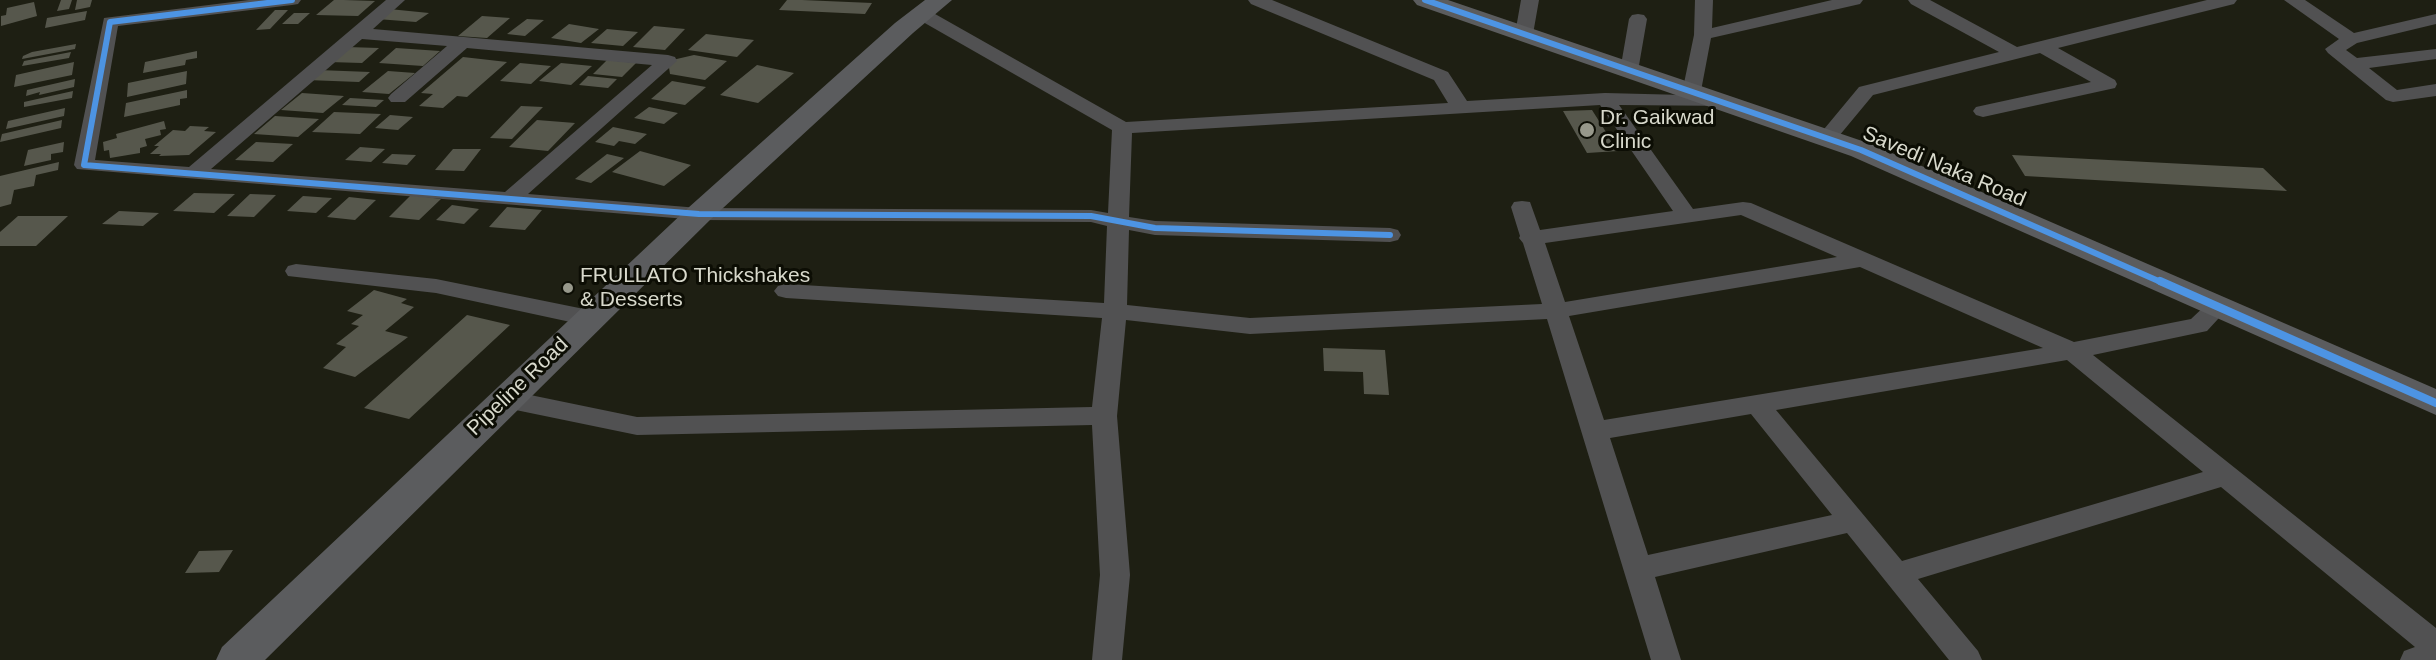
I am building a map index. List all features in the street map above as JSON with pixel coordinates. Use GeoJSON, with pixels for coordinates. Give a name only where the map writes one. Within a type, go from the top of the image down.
{"type":"FeatureCollection","features":[{"type":"Feature","properties":{"kind":"street"},"geometry":{"type":"LineString","coordinates":[[292,0],[110,22],[84,165],[699,214],[1091,216],[1155,228],[1390,235]]}},
{"type":"Feature","properties":{"kind":"street"},"geometry":{"type":"LineString","coordinates":[[193,174],[396,0]]}},
{"type":"Feature","properties":{"kind":"street"},"geometry":{"type":"LineString","coordinates":[[1257,0],[1441,76],[1460,106]]}},
{"type":"Feature","properties":{"kind":"street","name":"Savedi Naka Road"},"geometry":{"type":"LineString","coordinates":[[1425,0],[1861,150],[2436,403]]}},
{"type":"Feature","properties":{"kind":"street"},"geometry":{"type":"LineString","coordinates":[[1524,34],[1530,0]]}},
{"type":"Feature","properties":{"kind":"street"},"geometry":{"type":"LineString","coordinates":[[1692,93],[1703,35],[1704,0]]}},
{"type":"Feature","properties":{"kind":"street"},"geometry":{"type":"LineString","coordinates":[[1703,35],[1822,4],[1854,0]]}},
{"type":"Feature","properties":{"kind":"street"},"geometry":{"type":"LineString","coordinates":[[1917,0],[2016,54]]}},
{"type":"Feature","properties":{"kind":"street"},"geometry":{"type":"LineString","coordinates":[[1827,138],[1866,91],[2228,0]]}},
{"type":"Feature","properties":{"kind":"street"},"geometry":{"type":"LineString","coordinates":[[2293,0],[2351,39]]}},
{"type":"Feature","properties":{"kind":"street"},"geometry":{"type":"LineString","coordinates":[[931,7],[1122,128],[1605,99],[1727,102]]}},
{"type":"Feature","properties":{"kind":"street","name":"Pipeline Road"},"geometry":{"type":"LineString","coordinates":[[237,660],[699,214],[931,7]]}},
{"type":"Feature","properties":{"kind":"street"},"geometry":{"type":"LineString","coordinates":[[1629,71],[1638,19]]}},
{"type":"Feature","properties":{"kind":"street"},"geometry":{"type":"LineString","coordinates":[[2436,19],[2351,39],[2334,49],[2393,96],[2436,90]]}},
{"type":"Feature","properties":{"kind":"street"},"geometry":{"type":"LineString","coordinates":[[357,33],[668,61],[511,198]]}},
{"type":"Feature","properties":{"kind":"street"},"geometry":{"type":"LineString","coordinates":[[398,98],[463,42]]}},
{"type":"Feature","properties":{"kind":"street"},"geometry":{"type":"LineString","coordinates":[[1983,111],[2108,84],[2043,47]]}},
{"type":"Feature","properties":{"kind":"street"},"geometry":{"type":"LineString","coordinates":[[2353,64],[2436,54]]}},
{"type":"Feature","properties":{"kind":"street"},"geometry":{"type":"LineString","coordinates":[[1605,99],[1687,216]]}},
{"type":"Feature","properties":{"kind":"street"},"geometry":{"type":"LineString","coordinates":[[1107,660],[1115,575],[1104,416],[1114,311],[1122,128]]}},
{"type":"Feature","properties":{"kind":"street"},"geometry":{"type":"LineString","coordinates":[[1522,207],[1666,660]]}},
{"type":"Feature","properties":{"kind":"street"},"geometry":{"type":"LineString","coordinates":[[1530,238],[1743,208],[2072,351],[2436,646]]}},
{"type":"Feature","properties":{"kind":"street"},"geometry":{"type":"LineString","coordinates":[[786,291],[1114,311],[1251,326],[1555,311],[1863,260]]}},
{"type":"Feature","properties":{"kind":"street"},"geometry":{"type":"LineString","coordinates":[[296,271],[436,286],[589,318]]}},
{"type":"Feature","properties":{"kind":"street"},"geometry":{"type":"LineString","coordinates":[[1595,431],[2072,351],[2199,326],[2217,307]]}},
{"type":"Feature","properties":{"kind":"street"},"geometry":{"type":"LineString","coordinates":[[506,399],[637,426],[1104,416]]}},
{"type":"Feature","properties":{"kind":"street"},"geometry":{"type":"LineString","coordinates":[[1756,403],[1967,660]]}},
{"type":"Feature","properties":{"kind":"street"},"geometry":{"type":"LineString","coordinates":[[1896,574],[2226,475]]}},
{"type":"Feature","properties":{"kind":"street"},"geometry":{"type":"LineString","coordinates":[[1638,569],[1853,521]]}},
{"type":"Feature","properties":{"kind":"street"},"geometry":{"type":"LineString","coordinates":[[2415,660],[2436,654]]}},
{"type":"Feature","properties":{"kind":"building"},"geometry":{"type":"Polygon","coordinates":[[[61,0],[72,0],[69,9],[57,11],[61,0]]]}},
{"type":"Feature","properties":{"kind":"building"},"geometry":{"type":"Polygon","coordinates":[[[77,0],[92,0],[90,7],[75,10],[77,0]]]}},
{"type":"Feature","properties":{"kind":"building"},"geometry":{"type":"Polygon","coordinates":[[[334,0],[375,1],[358,16],[316,15],[334,0]]]}},
{"type":"Feature","properties":{"kind":"building"},"geometry":{"type":"Polygon","coordinates":[[[787,0],[872,3],[865,14],[779,10],[787,0]]]}},
{"type":"Feature","properties":{"kind":"building"},"geometry":{"type":"Polygon","coordinates":[[[34,2],[37,16],[1,26],[1,16],[6,15],[7,8],[34,2]]]}},
{"type":"Feature","properties":{"kind":"building"},"geometry":{"type":"Polygon","coordinates":[[[389,9],[429,13],[416,22],[377,19],[389,9]]]}},
{"type":"Feature","properties":{"kind":"building"},"geometry":{"type":"Polygon","coordinates":[[[275,10],[288,10],[270,29],[256,30],[275,10]]]}},
{"type":"Feature","properties":{"kind":"building"},"geometry":{"type":"Polygon","coordinates":[[[87,11],[85,20],[45,28],[47,18],[87,11]]]}},
{"type":"Feature","properties":{"kind":"building"},"geometry":{"type":"Polygon","coordinates":[[[294,13],[310,13],[298,24],[282,24],[294,13]]]}},
{"type":"Feature","properties":{"kind":"building"},"geometry":{"type":"Polygon","coordinates":[[[482,16],[510,18],[487,38],[458,36],[482,16]]]}},
{"type":"Feature","properties":{"kind":"building"},"geometry":{"type":"Polygon","coordinates":[[[527,19],[544,20],[525,36],[507,34],[527,19]]]}},
{"type":"Feature","properties":{"kind":"building"},"geometry":{"type":"Polygon","coordinates":[[[569,24],[599,29],[581,43],[551,38],[569,24]]]}},
{"type":"Feature","properties":{"kind":"building"},"geometry":{"type":"Polygon","coordinates":[[[654,26],[685,29],[665,50],[633,47],[654,26]]]}},
{"type":"Feature","properties":{"kind":"building"},"geometry":{"type":"Polygon","coordinates":[[[607,29],[638,32],[623,46],[591,43],[607,29]]]}},
{"type":"Feature","properties":{"kind":"building"},"geometry":{"type":"Polygon","coordinates":[[[706,34],[754,40],[737,57],[688,50],[706,34]]]}},
{"type":"Feature","properties":{"kind":"building"},"geometry":{"type":"Polygon","coordinates":[[[76,44],[75,49],[22,59],[23,56],[32,52],[76,44]]]}},
{"type":"Feature","properties":{"kind":"building"},"geometry":{"type":"Polygon","coordinates":[[[347,47],[379,48],[362,63],[329,62],[347,47]]]}},
{"type":"Feature","properties":{"kind":"building"},"geometry":{"type":"Polygon","coordinates":[[[396,48],[440,51],[423,66],[379,63],[396,48]]]}},
{"type":"Feature","properties":{"kind":"building"},"geometry":{"type":"Polygon","coordinates":[[[197,51],[197,58],[186,60],[185,65],[143,73],[145,62],[197,51]]]}},
{"type":"Feature","properties":{"kind":"building"},"geometry":{"type":"Polygon","coordinates":[[[71,52],[69,58],[22,66],[24,61],[71,52]]]}},
{"type":"Feature","properties":{"kind":"building"},"geometry":{"type":"Polygon","coordinates":[[[694,55],[727,61],[705,80],[670,74],[668,61],[694,55]]]}},
{"type":"Feature","properties":{"kind":"building"},"geometry":{"type":"Polygon","coordinates":[[[463,57],[507,62],[467,97],[457,96],[443,108],[419,106],[433,94],[421,93],[463,57]]]}},
{"type":"Feature","properties":{"kind":"building"},"geometry":{"type":"Polygon","coordinates":[[[607,60],[636,63],[622,77],[593,74],[607,60]]]}},
{"type":"Feature","properties":{"kind":"building"},"geometry":{"type":"Polygon","coordinates":[[[74,62],[72,75],[14,87],[16,75],[74,62]]]}},
{"type":"Feature","properties":{"kind":"building"},"geometry":{"type":"Polygon","coordinates":[[[520,63],[551,66],[531,84],[500,81],[520,63]]]}},
{"type":"Feature","properties":{"kind":"building"},"geometry":{"type":"Polygon","coordinates":[[[561,63],[592,66],[571,85],[539,81],[561,63]]]}},
{"type":"Feature","properties":{"kind":"building"},"geometry":{"type":"Polygon","coordinates":[[[757,65],[794,73],[758,103],[720,95],[757,65]]]}},
{"type":"Feature","properties":{"kind":"building"},"geometry":{"type":"Polygon","coordinates":[[[318,70],[370,72],[359,82],[307,80],[318,70]]]}},
{"type":"Feature","properties":{"kind":"building"},"geometry":{"type":"Polygon","coordinates":[[[187,71],[186,84],[127,97],[128,83],[187,71]]]}},
{"type":"Feature","properties":{"kind":"building"},"geometry":{"type":"Polygon","coordinates":[[[388,71],[415,73],[389,94],[362,92],[388,71]]]}},
{"type":"Feature","properties":{"kind":"building"},"geometry":{"type":"Polygon","coordinates":[[[588,76],[617,79],[608,88],[579,85],[588,76]]]}},
{"type":"Feature","properties":{"kind":"building"},"geometry":{"type":"Polygon","coordinates":[[[75,79],[74,87],[26,96],[27,90],[75,79]]]}},
{"type":"Feature","properties":{"kind":"building"},"geometry":{"type":"Polygon","coordinates":[[[672,81],[706,87],[685,105],[651,99],[672,81]]]}},
{"type":"Feature","properties":{"kind":"building"},"geometry":{"type":"Polygon","coordinates":[[[187,90],[187,98],[180,99],[180,105],[124,117],[126,103],[187,90]]]}},
{"type":"Feature","properties":{"kind":"building"},"geometry":{"type":"Polygon","coordinates":[[[73,91],[72,98],[24,107],[24,102],[73,91]]]}},
{"type":"Feature","properties":{"kind":"building"},"geometry":{"type":"Polygon","coordinates":[[[302,93],[344,96],[323,113],[281,110],[302,93]]]}},
{"type":"Feature","properties":{"kind":"building"},"geometry":{"type":"Polygon","coordinates":[[[350,98],[384,100],[376,107],[342,105],[350,98]]]}},
{"type":"Feature","properties":{"kind":"building"},"geometry":{"type":"Polygon","coordinates":[[[521,106],[543,107],[512,139],[490,138],[521,106]]]}},
{"type":"Feature","properties":{"kind":"building"},"geometry":{"type":"Polygon","coordinates":[[[649,107],[678,113],[664,124],[634,118],[649,107]]]}},
{"type":"Feature","properties":{"kind":"building"},"geometry":{"type":"Polygon","coordinates":[[[65,108],[64,116],[6,129],[8,121],[65,108]]]}},
{"type":"Feature","properties":{"kind":"building"},"geometry":{"type":"Polygon","coordinates":[[[1592,110],[1618,151],[1587,153],[1563,111],[1592,110]]]}},
{"type":"Feature","properties":{"kind":"building"},"geometry":{"type":"Polygon","coordinates":[[[334,112],[381,114],[360,134],[312,132],[334,112]]]}},
{"type":"Feature","properties":{"kind":"building"},"geometry":{"type":"Polygon","coordinates":[[[390,115],[413,117],[398,130],[375,128],[390,115]]]}},
{"type":"Feature","properties":{"kind":"building"},"geometry":{"type":"Polygon","coordinates":[[[275,116],[319,119],[298,137],[254,134],[275,116]]]}},
{"type":"Feature","properties":{"kind":"building"},"geometry":{"type":"Polygon","coordinates":[[[62,120],[61,128],[0,142],[2,134],[62,120]]]}},
{"type":"Feature","properties":{"kind":"building"},"geometry":{"type":"Polygon","coordinates":[[[537,120],[575,123],[548,151],[509,147],[537,120]]]}},
{"type":"Feature","properties":{"kind":"building"},"geometry":{"type":"Polygon","coordinates":[[[164,121],[166,129],[160,130],[161,135],[145,139],[147,146],[140,148],[140,153],[110,158],[109,150],[104,151],[103,142],[117,138],[116,134],[164,121]]]}},
{"type":"Feature","properties":{"kind":"building"},"geometry":{"type":"Polygon","coordinates":[[[190,126],[209,127],[204,131],[216,132],[189,155],[150,154],[159,146],[154,146],[173,130],[185,131],[190,126]]]}},
{"type":"Feature","properties":{"kind":"building"},"geometry":{"type":"Polygon","coordinates":[[[613,127],[647,134],[635,144],[619,141],[614,146],[595,142],[613,127]]]}},
{"type":"Feature","properties":{"kind":"building"},"geometry":{"type":"Polygon","coordinates":[[[64,142],[63,152],[51,154],[51,160],[24,166],[28,150],[64,142]]]}},
{"type":"Feature","properties":{"kind":"building"},"geometry":{"type":"Polygon","coordinates":[[[256,142],[293,144],[273,162],[235,160],[256,142]]]}},
{"type":"Feature","properties":{"kind":"building"},"geometry":{"type":"Polygon","coordinates":[[[360,147],[385,149],[371,162],[345,160],[360,147]]]}},
{"type":"Feature","properties":{"kind":"building"},"geometry":{"type":"Polygon","coordinates":[[[453,149],[481,149],[464,171],[435,170],[453,149]]]}},
{"type":"Feature","properties":{"kind":"building"},"geometry":{"type":"Polygon","coordinates":[[[640,151],[691,165],[664,186],[612,172],[640,151]]]}},
{"type":"Feature","properties":{"kind":"building"},"geometry":{"type":"Polygon","coordinates":[[[392,154],[416,155],[407,165],[382,163],[392,154]]]}},
{"type":"Feature","properties":{"kind":"building"},"geometry":{"type":"Polygon","coordinates":[[[607,154],[624,158],[591,183],[575,179],[607,154]]]}},
{"type":"Feature","properties":{"kind":"building"},"geometry":{"type":"Polygon","coordinates":[[[2012,155],[2263,168],[2287,191],[2025,176],[2012,155]]]}},
{"type":"Feature","properties":{"kind":"building"},"geometry":{"type":"Polygon","coordinates":[[[59,162],[58,170],[36,175],[34,186],[14,190],[11,204],[0,207],[0,176],[59,162]]]}},
{"type":"Feature","properties":{"kind":"building"},"geometry":{"type":"Polygon","coordinates":[[[194,193],[235,194],[214,213],[173,211],[194,193]]]}},
{"type":"Feature","properties":{"kind":"building"},"geometry":{"type":"Polygon","coordinates":[[[250,194],[276,195],[254,217],[227,216],[250,194]]]}},
{"type":"Feature","properties":{"kind":"building"},"geometry":{"type":"Polygon","coordinates":[[[411,195],[441,199],[419,220],[389,217],[411,195]]]}},
{"type":"Feature","properties":{"kind":"building"},"geometry":{"type":"Polygon","coordinates":[[[303,196],[332,198],[316,213],[287,211],[303,196]]]}},
{"type":"Feature","properties":{"kind":"building"},"geometry":{"type":"Polygon","coordinates":[[[349,197],[376,200],[355,220],[327,217],[349,197]]]}},
{"type":"Feature","properties":{"kind":"building"},"geometry":{"type":"Polygon","coordinates":[[[452,205],[479,209],[464,224],[436,220],[452,205]]]}},
{"type":"Feature","properties":{"kind":"building"},"geometry":{"type":"Polygon","coordinates":[[[507,207],[542,210],[525,230],[489,227],[507,207]]]}},
{"type":"Feature","properties":{"kind":"building"},"geometry":{"type":"Polygon","coordinates":[[[119,211],[159,213],[143,226],[102,224],[119,211]]]}},
{"type":"Feature","properties":{"kind":"building"},"geometry":{"type":"Polygon","coordinates":[[[18,216],[68,216],[36,246],[0,246],[0,232],[18,216]]]}},
{"type":"Feature","properties":{"kind":"building"},"geometry":{"type":"Polygon","coordinates":[[[374,290],[407,299],[401,303],[414,307],[385,331],[408,337],[355,377],[323,368],[346,347],[336,344],[359,326],[351,324],[363,315],[347,311],[374,290]]]}},
{"type":"Feature","properties":{"kind":"building"},"geometry":{"type":"Polygon","coordinates":[[[467,315],[510,325],[409,419],[364,408],[467,315]]]}},
{"type":"Feature","properties":{"kind":"building"},"geometry":{"type":"Polygon","coordinates":[[[1323,348],[1385,350],[1389,395],[1364,394],[1363,372],[1324,371],[1323,348]]]}},
{"type":"Feature","properties":{"kind":"building"},"geometry":{"type":"Polygon","coordinates":[[[233,550],[219,572],[185,573],[199,551],[233,550]]]}},
{"type":"Feature","properties":{"kind":"cycle path"},"geometry":{"type":"LineString","coordinates":[[292,0],[110,22],[84,165],[699,214],[1091,216],[1155,228],[1390,235]]}},
{"type":"Feature","properties":{"kind":"cycle path"},"geometry":{"type":"LineString","coordinates":[[1425,0],[1861,150],[2436,403]]}},
{"type":"Feature","properties":{"kind":"place","name":"Dr. Gaikwad Clinic"},"geometry":{"type":"Point","coordinates":[1587,130]}},
{"type":"Feature","properties":{"kind":"place","name":"FRULLATO Thickshakes & Desserts"},"geometry":{"type":"Point","coordinates":[568,288]}}]}
